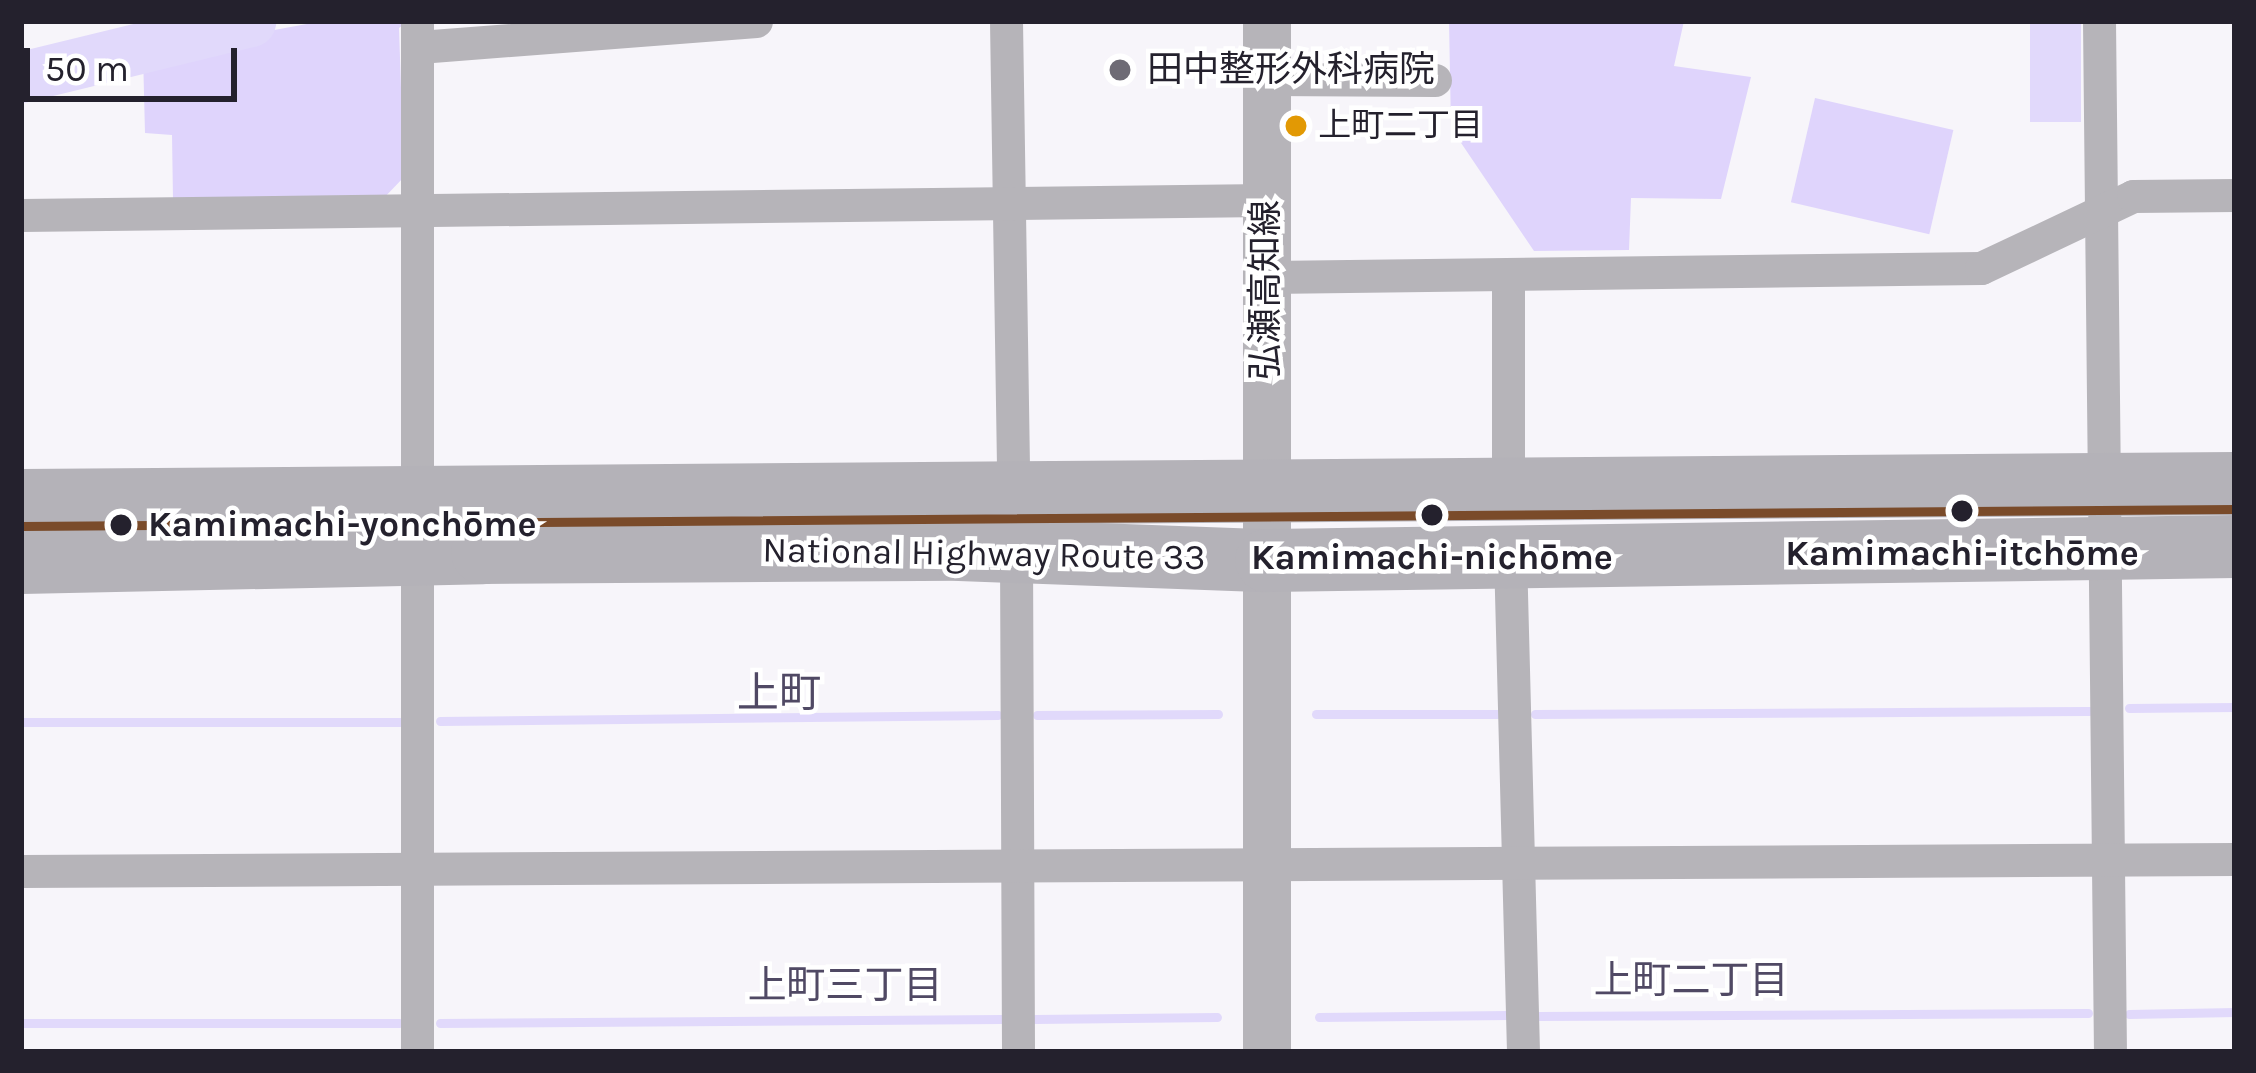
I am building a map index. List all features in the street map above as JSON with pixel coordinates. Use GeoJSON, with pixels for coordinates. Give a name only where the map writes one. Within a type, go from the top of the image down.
{"type":"FeatureCollection","features":[{"type":"Feature","properties":{"kind":"highway","name":"National Highway Route 33"},"geometry":{"type":"LineString","coordinates":[[21,562],[421,524],[1013,488],[1508,490],[2235,483]]}},
{"type":"Feature","properties":{"kind":"highway","name":"National Highway Route 33"},"geometry":{"type":"LineString","coordinates":[[21,500],[421,524],[1266,560],[2235,546]]}},
{"type":"Feature","properties":{"kind":"main road","name":"弘瀬高知線"},"geometry":{"type":"LineString","coordinates":[[1267,21],[1267,1052]]}},
{"type":"Feature","properties":{"kind":"street"},"geometry":{"type":"LineString","coordinates":[[417,1052],[418,34],[756,21]]}},
{"type":"Feature","properties":{"kind":"street"},"geometry":{"type":"LineString","coordinates":[[1006,21],[1013,488]]}},
{"type":"Feature","properties":{"kind":"street"},"geometry":{"type":"LineString","coordinates":[[2099,21],[2114,862],[2110,1052]]}},
{"type":"Feature","properties":{"kind":"street"},"geometry":{"type":"LineString","coordinates":[[1267,79],[1435,80]]}},
{"type":"Feature","properties":{"kind":"street"},"geometry":{"type":"LineString","coordinates":[[1267,277],[1981,268],[2133,196],[2235,195]]}},
{"type":"Feature","properties":{"kind":"street"},"geometry":{"type":"LineString","coordinates":[[21,215],[1266,200]]}},
{"type":"Feature","properties":{"kind":"street"},"geometry":{"type":"LineString","coordinates":[[1508,276],[1508,490]]}},
{"type":"Feature","properties":{"kind":"street"},"geometry":{"type":"LineString","coordinates":[[1016,552],[1018,1052]]}},
{"type":"Feature","properties":{"kind":"street"},"geometry":{"type":"LineString","coordinates":[[1510,554],[1522,1052]]}},
{"type":"Feature","properties":{"kind":"street"},"geometry":{"type":"LineString","coordinates":[[21,871],[2235,859]]}},
{"type":"Feature","properties":{"kind":"shaded area"},"geometry":{"type":"Polygon","coordinates":[[[323,21],[408,21],[399,28],[404,177],[381,201],[173,200],[172,135],[145,133],[143,54],[323,21]]]}},
{"type":"Feature","properties":{"kind":"shaded area"},"geometry":{"type":"Polygon","coordinates":[[[1449,21],[1684,21],[1674,66],[1751,77],[1721,199],[1631,198],[1629,250],[1534,251],[1451,128],[1449,21]]]}},
{"type":"Feature","properties":{"kind":"shaded area"},"geometry":{"type":"Polygon","coordinates":[[[2030,21],[2081,21],[2081,122],[2030,122],[2030,21]]]}},
{"type":"Feature","properties":{"kind":"shaded area"},"geometry":{"type":"Polygon","coordinates":[[[1815,98],[1953,130],[1929,234],[1791,202],[1815,98]]]}},
{"type":"Feature","properties":{"kind":"waterway"},"geometry":{"type":"LineString","coordinates":[[21,77],[250,21]]}},
{"type":"Feature","properties":{"kind":"waterway"},"geometry":{"type":"LineString","coordinates":[[2129,708],[2235,707]]}},
{"type":"Feature","properties":{"kind":"waterway"},"geometry":{"type":"LineString","coordinates":[[1535,714],[2089,711]]}},
{"type":"Feature","properties":{"kind":"waterway"},"geometry":{"type":"LineString","coordinates":[[1037,715],[1218,714]]}},
{"type":"Feature","properties":{"kind":"waterway"},"geometry":{"type":"LineString","coordinates":[[1316,714],[1498,714]]}},
{"type":"Feature","properties":{"kind":"waterway"},"geometry":{"type":"LineString","coordinates":[[440,721],[998,715]]}},
{"type":"Feature","properties":{"kind":"waterway"},"geometry":{"type":"LineString","coordinates":[[22,722],[402,722]]}},
{"type":"Feature","properties":{"kind":"waterway"},"geometry":{"type":"LineString","coordinates":[[2129,1014],[2235,1012]]}},
{"type":"Feature","properties":{"kind":"waterway"},"geometry":{"type":"LineString","coordinates":[[1538,1016],[2088,1013]]}},
{"type":"Feature","properties":{"kind":"waterway"},"geometry":{"type":"LineString","coordinates":[[1319,1017],[1508,1015]]}},
{"type":"Feature","properties":{"kind":"waterway"},"geometry":{"type":"LineString","coordinates":[[1035,1019],[1217,1017]]}},
{"type":"Feature","properties":{"kind":"waterway"},"geometry":{"type":"LineString","coordinates":[[440,1023],[1002,1019]]}},
{"type":"Feature","properties":{"kind":"waterway"},"geometry":{"type":"LineString","coordinates":[[21,1023],[399,1023]]}},
{"type":"Feature","properties":{"kind":"transit line"},"geometry":{"type":"LineString","coordinates":[[21,526],[2235,509]]}},
{"type":"Feature","properties":{"kind":"place","name":"田中整形外科病院"},"geometry":{"type":"Point","coordinates":[1120,70]}},
{"type":"Feature","properties":{"kind":"place","name":"上町二丁目"},"geometry":{"type":"Point","coordinates":[1296,126]}},
{"type":"Feature","properties":{"kind":"place","name":"Kamimachi-itchōme"},"geometry":{"type":"Point","coordinates":[1962,511]}},
{"type":"Feature","properties":{"kind":"place","name":"Kamimachi-nichōme"},"geometry":{"type":"Point","coordinates":[1432,515]}},
{"type":"Feature","properties":{"kind":"place","name":"Kamimachi-yonchōme"},"geometry":{"type":"Point","coordinates":[121,525]}},
{"type":"Feature","properties":{"kind":"district","name":"上町"},"geometry":{"type":"Point","coordinates":[779,693]}},
{"type":"Feature","properties":{"kind":"district","name":"上町二丁目"},"geometry":{"type":"Point","coordinates":[1691,980]}},
{"type":"Feature","properties":{"kind":"district","name":"上町三丁目"},"geometry":{"type":"Point","coordinates":[845,985]}}]}
